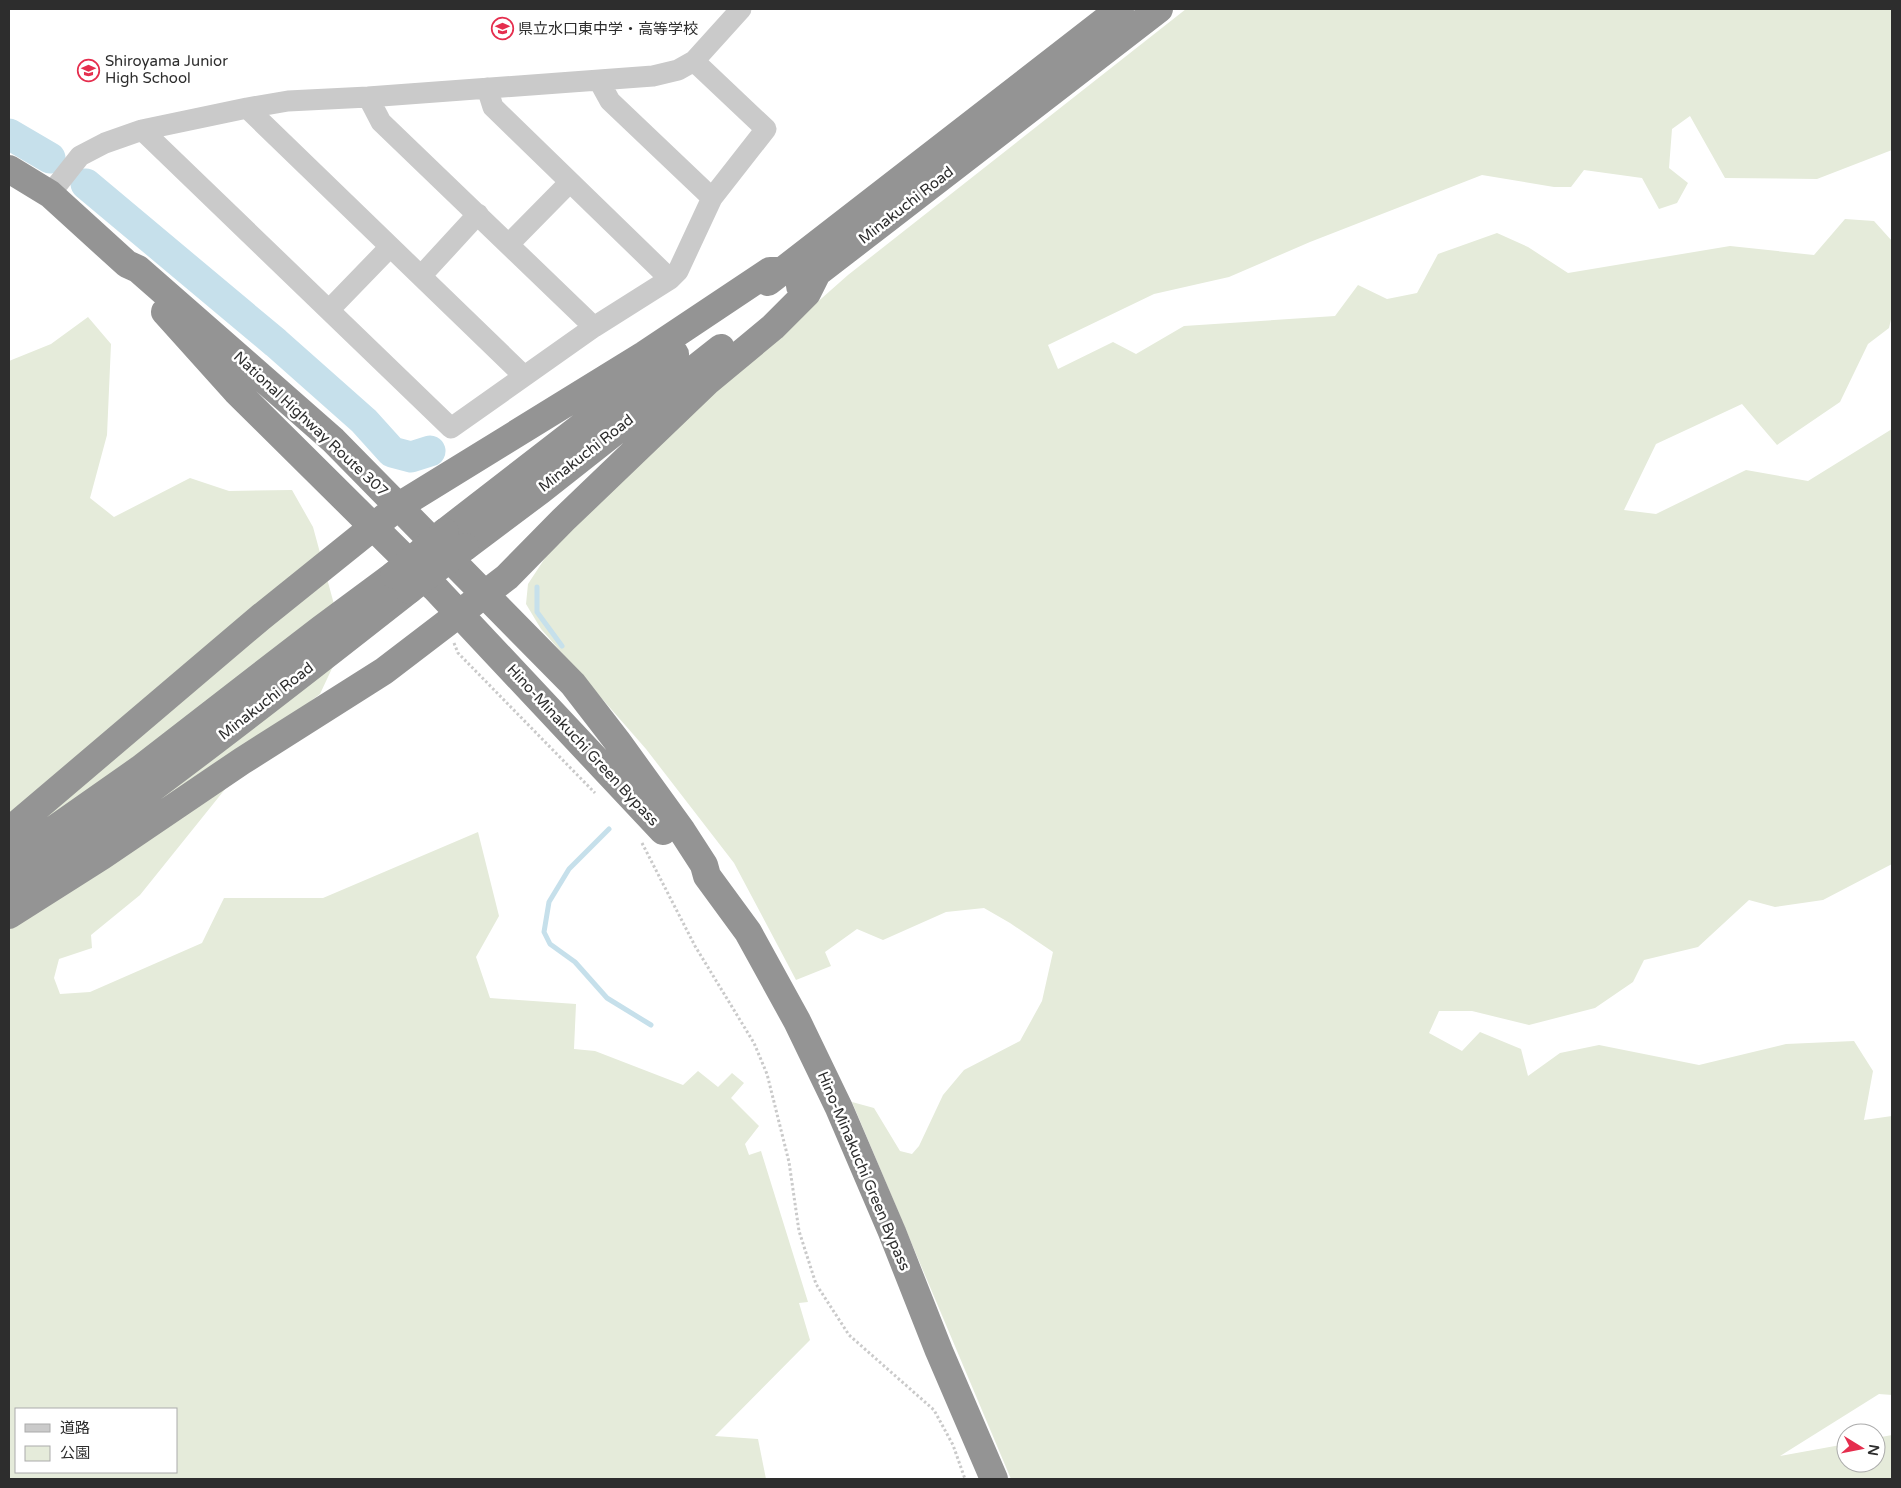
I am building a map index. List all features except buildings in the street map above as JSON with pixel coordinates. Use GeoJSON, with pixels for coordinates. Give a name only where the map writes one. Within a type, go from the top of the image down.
{"type":"FeatureCollection","features":[{"type":"Feature","properties":{"kind":"highway","name":"Minakuchi Road"},"geometry":{"type":"LineString","coordinates":[[9,892],[86,838],[247,716],[402,582],[782,271],[1120,9]]}},
{"type":"Feature","properties":{"kind":"highway","name":"Minakuchi Road"},"geometry":{"type":"LineString","coordinates":[[455,539],[541,490],[816,274],[1159,9]]}},
{"type":"Feature","properties":{"kind":"highway","name":"National Highway Route 307"},"geometry":{"type":"LineString","coordinates":[[9,170],[50,194],[127,264],[138,269],[312,422],[399,506],[484,595]]}},
{"type":"Feature","properties":{"kind":"highway","name":"National Highway Route 307"},"geometry":{"type":"LineString","coordinates":[[127,264],[132,275],[236,391],[459,614]]}},
{"type":"Feature","properties":{"kind":"highway"},"geometry":{"type":"LineString","coordinates":[[9,831],[254,623],[399,506],[644,355],[770,271],[782,271]]}},
{"type":"Feature","properties":{"kind":"highway"},"geometry":{"type":"LineString","coordinates":[[9,915],[102,856],[242,761],[384,671],[507,578],[563,520],[708,381],[773,327],[807,293],[816,274]]}},
{"type":"Feature","properties":{"kind":"highway"},"geometry":{"type":"LineString","coordinates":[[523,635],[516,613],[514,592],[519,574],[528,558]]}},
{"type":"Feature","properties":{"kind":"highway","name":"Minakuchi Road"},"geometry":{"type":"LineString","coordinates":[[9,861],[140,769],[321,629],[402,582]]}},
{"type":"Feature","properties":{"kind":"highway","name":"Hino-Minakuchi Green Bypass"},"geometry":{"type":"LineString","coordinates":[[484,595],[572,684],[618,741],[682,831],[704,865],[707,876],[748,932],[805,1038],[839,1108],[994,1479]]}},
{"type":"Feature","properties":{"kind":"highway","name":"Hino-Minakuchi Green Bypass"},"geometry":{"type":"LineString","coordinates":[[459,614],[642,807],[698,871],[707,876]]}},
{"type":"Feature","properties":{"kind":"street"},"geometry":{"type":"LineString","coordinates":[[50,194],[80,156],[105,143],[142,130],[247,108],[288,102],[599,81],[653,76],[678,70],[694,61],[742,9]]}},
{"type":"Feature","properties":{"kind":"street"},"geometry":{"type":"LineString","coordinates":[[142,130],[451,428],[594,327],[670,279],[678,271],[712,198],[766,129],[694,61]]}},
{"type":"Feature","properties":{"kind":"street"},"geometry":{"type":"LineString","coordinates":[[599,81],[610,101],[712,198]]}},
{"type":"Feature","properties":{"kind":"street"},"geometry":{"type":"LineString","coordinates":[[487,88],[493,107],[670,279]]}},
{"type":"Feature","properties":{"kind":"street"},"geometry":{"type":"LineString","coordinates":[[368,97],[381,122],[594,327]]}},
{"type":"Feature","properties":{"kind":"street"},"geometry":{"type":"LineString","coordinates":[[247,108],[524,376]]}},
{"type":"Feature","properties":{"kind":"street"},"geometry":{"type":"LineString","coordinates":[[509,244],[570,182]]}},
{"type":"Feature","properties":{"kind":"street"},"geometry":{"type":"LineString","coordinates":[[421,276],[478,214]]}},
{"type":"Feature","properties":{"kind":"street"},"geometry":{"type":"LineString","coordinates":[[329,310],[390,247]]}},
{"type":"Feature","properties":{"kind":"path"},"geometry":{"type":"LineString","coordinates":[[459,614],[453,642],[458,653],[601,800]]}},
{"type":"Feature","properties":{"kind":"path"},"geometry":{"type":"LineString","coordinates":[[642,841],[695,946],[754,1042],[767,1074],[789,1162],[799,1231],[816,1284],[849,1335],[934,1410],[953,1445],[965,1479]]}},
{"type":"Feature","properties":{"kind":"green space"},"geometry":{"type":"Polygon","coordinates":[[[1186,9],[1892,9],[1892,150],[1817,179],[1725,178],[1690,116],[1672,129],[1669,168],[1688,183],[1677,203],[1659,209],[1642,178],[1584,170],[1571,187],[1554,187],[1482,175],[1310,242],[1229,277],[1154,294],[1048,345],[1058,369],[1113,342],[1136,354],[1184,326],[1335,316],[1358,285],[1387,299],[1417,293],[1438,254],[1497,233],[1528,247],[1568,273],[1730,246],[1814,255],[1845,219],[1874,221],[1892,241],[1892,315],[1889,328],[1868,344],[1840,402],[1777,445],[1742,404],[1656,444],[1624,510],[1656,514],[1746,470],[1808,481],[1892,429],[1892,864],[1823,900],[1775,907],[1749,900],[1698,947],[1644,960],[1633,982],[1595,1008],[1529,1025],[1472,1011],[1439,1011],[1429,1033],[1462,1051],[1480,1032],[1521,1049],[1528,1076],[1560,1053],[1599,1045],[1699,1065],[1786,1044],[1854,1041],[1873,1071],[1864,1120],[1892,1116],[1892,1395],[1879,1394],[1780,1456],[1836,1446],[1836,1473],[1886,1473],[1886,1436],[1892,1435],[1892,1479],[1011,1479],[852,1102],[874,1108],[900,1151],[912,1154],[919,1146],[943,1095],[964,1070],[1020,1041],[1042,1001],[1053,952],[984,908],[946,912],[883,940],[857,929],[825,952],[831,966],[796,980],[734,863],[646,749],[541,629],[526,604],[528,584],[547,555],[675,428],[848,275],[1186,9]]]}},
{"type":"Feature","properties":{"kind":"green space"},"geometry":{"type":"Polygon","coordinates":[[[88,317],[111,344],[107,435],[90,498],[114,517],[190,478],[229,491],[292,490],[313,527],[338,619],[342,647],[320,694],[271,732],[140,895],[91,935],[92,948],[59,959],[54,978],[60,994],[90,992],[202,943],[224,898],[323,898],[478,832],[499,916],[476,957],[490,998],[576,1004],[574,1049],[595,1051],[683,1085],[698,1071],[718,1087],[732,1073],[744,1083],[731,1098],[759,1126],[745,1144],[749,1155],[761,1151],[808,1302],[799,1303],[810,1340],[715,1436],[758,1439],[766,1479],[9,1479],[9,361],[51,344],[88,317]]]}},
{"type":"Feature","properties":{"kind":"waterway"},"geometry":{"type":"LineString","coordinates":[[9,134],[50,158]]}},
{"type":"Feature","properties":{"kind":"waterway"},"geometry":{"type":"LineString","coordinates":[[86,184],[276,343],[364,421],[392,452],[411,457],[430,451]]}},
{"type":"Feature","properties":{"kind":"waterway"},"geometry":{"type":"LineString","coordinates":[[537,587],[537,612],[562,646]]}},
{"type":"Feature","properties":{"kind":"waterway"},"geometry":{"type":"LineString","coordinates":[[609,829],[569,869],[549,902],[544,932],[550,944],[575,962],[607,998],[651,1025]]}},
{"type":"Feature","properties":{"kind":"place","name":"県立水口東中学・高等学校"},"geometry":{"type":"Point","coordinates":[502,29]}},
{"type":"Feature","properties":{"kind":"place","name":"Shiroyama Junior High School"},"geometry":{"type":"Point","coordinates":[89,70]}}]}
